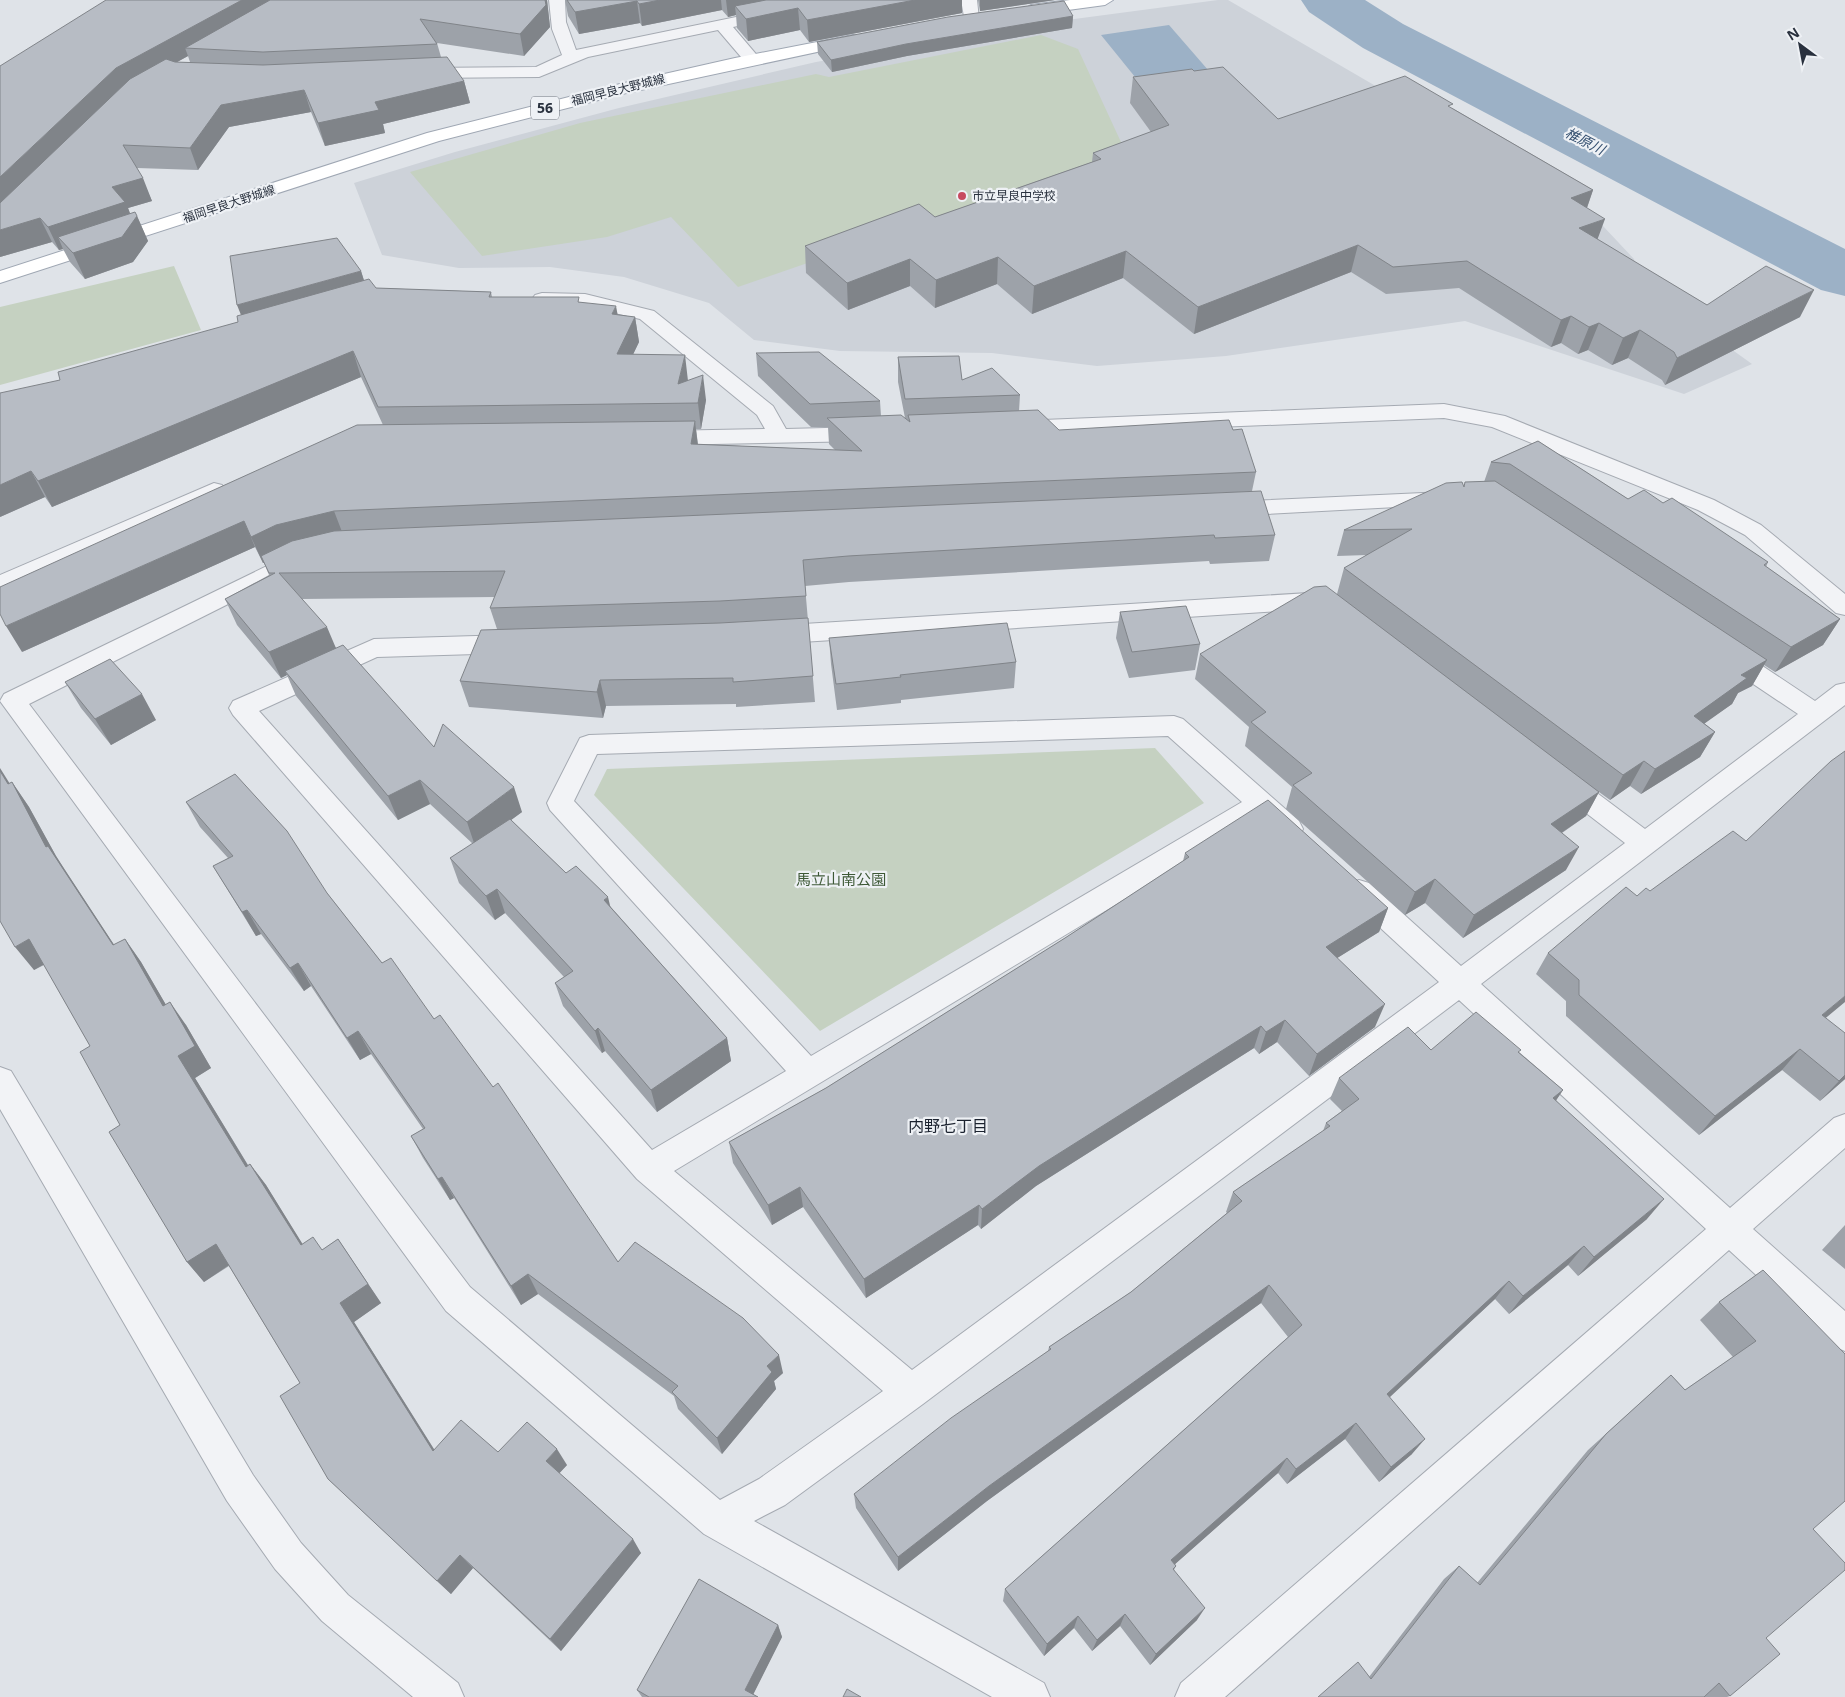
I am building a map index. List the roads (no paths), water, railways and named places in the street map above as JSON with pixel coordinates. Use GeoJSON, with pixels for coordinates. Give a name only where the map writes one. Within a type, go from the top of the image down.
{"type":"FeatureCollection","features":[{"type":"Feature","properties":{"kind":"main road"},"geometry":{"type":"LineString","coordinates":[[1019,12],[1105,0]]}},
{"type":"Feature","properties":{"kind":"main road"},"geometry":{"type":"LineString","coordinates":[[963,20],[990,16]]}},
{"type":"Feature","properties":{"kind":"main road","name":"福岡早良大野城線"},"geometry":{"type":"LineString","coordinates":[[0,277],[433,137],[620,89],[752,60],[870,37]]}},
{"type":"Feature","properties":{"kind":"street"},"geometry":{"type":"LineString","coordinates":[[557,0],[556,12],[563,43],[571,57]]}},
{"type":"Feature","properties":{"kind":"street"},"geometry":{"type":"LineString","coordinates":[[407,73],[539,72],[571,57],[832,2],[830,0]]}},
{"type":"Feature","properties":{"kind":"street"},"geometry":{"type":"LineString","coordinates":[[963,20],[969,0]]}},
{"type":"Feature","properties":{"kind":"street"},"geometry":{"type":"LineString","coordinates":[[722,25],[752,60]]}},
{"type":"Feature","properties":{"kind":"street"},"geometry":{"type":"LineString","coordinates":[[519,299],[585,300],[647,315],[765,411],[780,437]]}},
{"type":"Feature","properties":{"kind":"street"},"geometry":{"type":"LineString","coordinates":[[998,428],[1444,411],[1497,421],[1706,505],[1753,530],[1845,607]]}},
{"type":"Feature","properties":{"kind":"street"},"geometry":{"type":"LineString","coordinates":[[642,438],[780,437],[889,433]]}},
{"type":"Feature","properties":{"kind":"street"},"geometry":{"type":"LineString","coordinates":[[0,584],[236,481]]}},
{"type":"Feature","properties":{"kind":"street"},"geometry":{"type":"LineString","coordinates":[[1202,510],[1471,498]]}},
{"type":"Feature","properties":{"kind":"street"},"geometry":{"type":"LineString","coordinates":[[328,551],[295,559],[13,701],[458,1299],[717,1521],[1030,1697]]}},
{"type":"Feature","properties":{"kind":"street"},"geometry":{"type":"LineString","coordinates":[[744,636],[1325,600],[1340,612]]}},
{"type":"Feature","properties":{"kind":"street"},"geometry":{"type":"LineString","coordinates":[[539,643],[374,648],[242,708],[648,1169],[911,1392]]}},
{"type":"Feature","properties":{"kind":"street"},"geometry":{"type":"LineString","coordinates":[[1710,643],[1816,714]]}},
{"type":"Feature","properties":{"kind":"street"},"geometry":{"type":"LineString","coordinates":[[717,1521],[772,1492],[911,1392],[1845,692]]}},
{"type":"Feature","properties":{"kind":"street"},"geometry":{"type":"LineString","coordinates":[[808,1074],[560,803],[589,745],[1174,726],[1306,844]]}},
{"type":"Feature","properties":{"kind":"street"},"geometry":{"type":"LineString","coordinates":[[1543,766],[1644,843]]}},
{"type":"Feature","properties":{"kind":"street"},"geometry":{"type":"LineString","coordinates":[[648,1169],[1261,804]]}},
{"type":"Feature","properties":{"kind":"street"},"geometry":{"type":"LineString","coordinates":[[1342,877],[1460,982],[1845,1334]]}},
{"type":"Feature","properties":{"kind":"street"},"geometry":{"type":"LineString","coordinates":[[0,1080],[240,1488],[288,1556],[334,1608],[444,1697]]}},
{"type":"Feature","properties":{"kind":"street"},"geometry":{"type":"LineString","coordinates":[[1195,1697],[1845,1128]]}},
{"type":"Feature","properties":{"kind":"water"},"geometry":{"type":"Polygon","coordinates":[[[1169,25],[1215,78],[1144,88],[1101,35],[1169,25]]]}},
{"type":"Feature","properties":{"kind":"waterway","name":"椎原川"},"geometry":{"type":"LineString","coordinates":[[1328,0],[1383,36],[1845,276]]}},
{"type":"Feature","properties":{"kind":"place","name":"市立早良中学校"},"geometry":{"type":"Point","coordinates":[962,196]}},
{"type":"Feature","properties":{"kind":"district","name":"内野七丁目"},"geometry":{"type":"Point","coordinates":[948,1126]}},
{"type":"Feature","properties":{"kind":"park label","name":"馬立山南公園"},"geometry":{"type":"Point","coordinates":[841,880]}}]}
